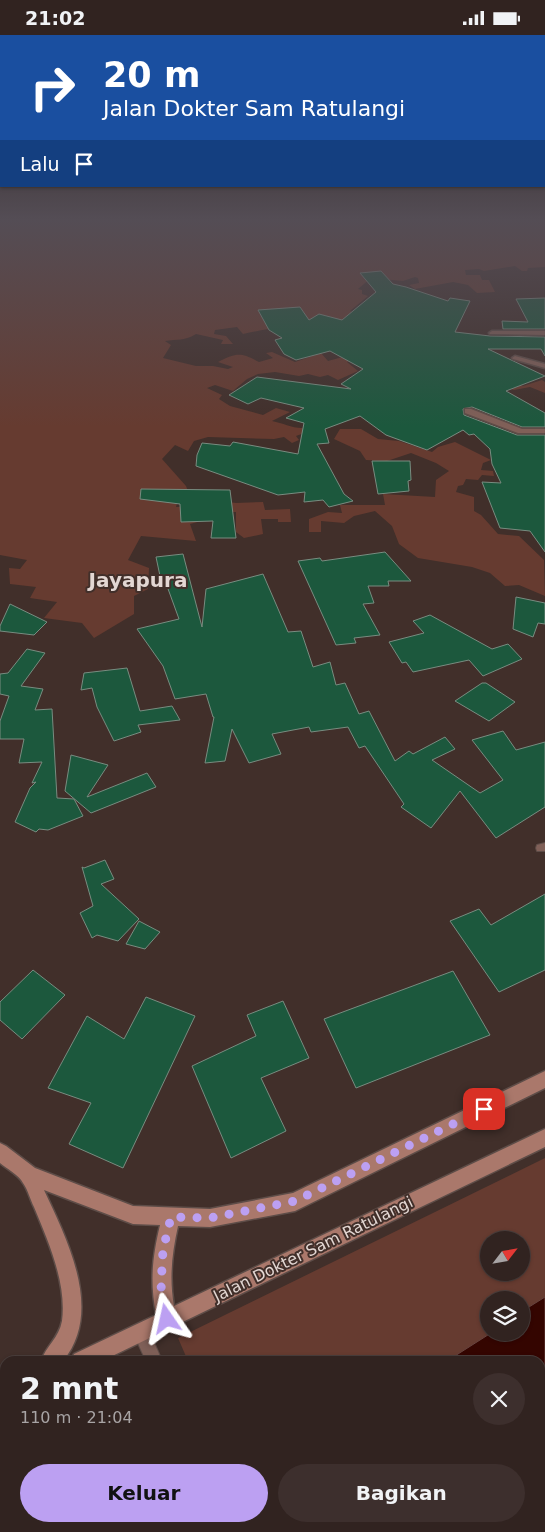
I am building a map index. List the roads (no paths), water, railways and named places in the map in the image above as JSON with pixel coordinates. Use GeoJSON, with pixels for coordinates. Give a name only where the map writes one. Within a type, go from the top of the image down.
{"type":"FeatureCollection","features":[{"type":"Feature","properties":{"kind":"main road"},"geometry":{"type":"LineString","coordinates":[[0,1152],[29,1175],[133,1215],[210,1218],[295,1201],[545,1079]]}},
{"type":"Feature","properties":{"kind":"main road","name":"Jalan Dokter Sam Ratulangi"},"geometry":{"type":"LineString","coordinates":[[91,1356],[545,1138]]}},
{"type":"Feature","properties":{"kind":"main road"},"geometry":{"type":"LineString","coordinates":[[29,1175],[71,1284],[72,1317],[66,1340],[55,1356]]}},
{"type":"Feature","properties":{"kind":"main road"},"geometry":{"type":"LineString","coordinates":[[167,1319],[161,1286],[163,1250],[171,1217]]}},
{"type":"Feature","properties":{"kind":"street"},"geometry":{"type":"LineString","coordinates":[[492,333],[545,333]]}},
{"type":"Feature","properties":{"kind":"street"},"geometry":{"type":"LineString","coordinates":[[515,358],[545,366]]}},
{"type":"Feature","properties":{"kind":"street"},"geometry":{"type":"LineString","coordinates":[[468,411],[520,431],[545,431]]}},
{"type":"Feature","properties":{"kind":"lane"},"geometry":{"type":"LineString","coordinates":[[141,1332],[152,1356]]}},
{"type":"Feature","properties":{"kind":"district","name":"Jayapura"},"geometry":{"type":"Point","coordinates":[138,580]}}]}
